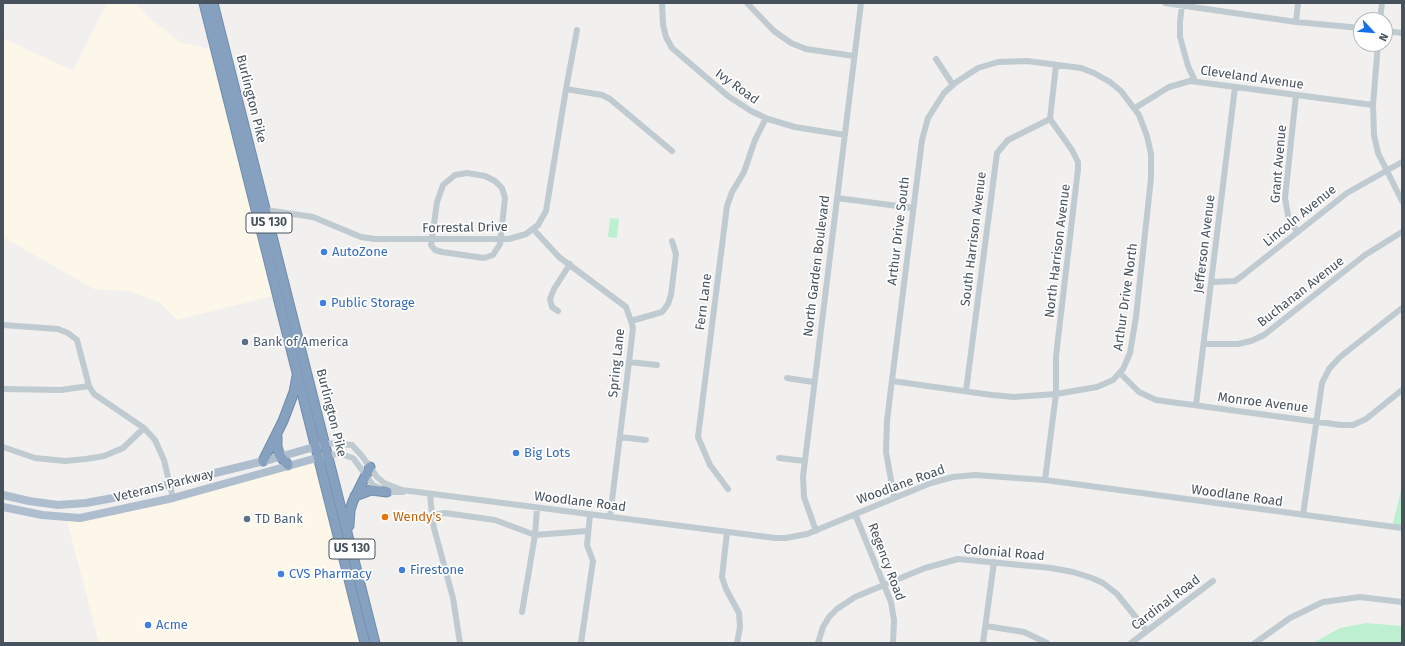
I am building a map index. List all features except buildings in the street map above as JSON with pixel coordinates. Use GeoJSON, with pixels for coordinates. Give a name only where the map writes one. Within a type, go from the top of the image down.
{"type":"FeatureCollection","features":[{"type":"Feature","properties":{"kind":"highway","name":"Burlington Pike"},"geometry":{"type":"LineString","coordinates":[[204,3],[365,643]]}},
{"type":"Feature","properties":{"kind":"highway","name":"Burlington Pike"},"geometry":{"type":"LineString","coordinates":[[213,3],[376,643]]}},
{"type":"Feature","properties":{"kind":"highway"},"geometry":{"type":"LineString","coordinates":[[263,461],[278,434],[292,398],[298,372]]}},
{"type":"Feature","properties":{"kind":"highway"},"geometry":{"type":"LineString","coordinates":[[278,434],[276,443],[280,456],[288,465]]}},
{"type":"Feature","properties":{"kind":"highway"},"geometry":{"type":"LineString","coordinates":[[350,539],[350,510],[355,496],[368,471]]}},
{"type":"Feature","properties":{"kind":"highway"},"geometry":{"type":"LineString","coordinates":[[355,496],[372,490],[387,492]]}},
{"type":"Feature","properties":{"kind":"main road","name":"Veterans Parkway"},"geometry":{"type":"LineString","coordinates":[[3,495],[29,502],[72,505],[113,498],[263,461],[325,443]]}},
{"type":"Feature","properties":{"kind":"main road","name":"Veterans Parkway"},"geometry":{"type":"LineString","coordinates":[[3,507],[42,515],[80,518],[172,498],[328,455]]}},
{"type":"Feature","properties":{"kind":"street","name":"Ivy Road"},"geometry":{"type":"LineString","coordinates":[[662,3],[663,25],[666,37],[676,53],[728,96],[751,111],[766,118],[795,127],[845,135]]}},
{"type":"Feature","properties":{"kind":"street"},"geometry":{"type":"LineString","coordinates":[[747,3],[774,31],[791,43],[806,49],[854,56]]}},
{"type":"Feature","properties":{"kind":"street","name":"North Garden Boulevard"},"geometry":{"type":"LineString","coordinates":[[816,531],[804,497],[803,482],[813,382],[861,3]]}},
{"type":"Feature","properties":{"kind":"street"},"geometry":{"type":"LineString","coordinates":[[1165,3],[1296,22],[1353,27]]}},
{"type":"Feature","properties":{"kind":"street"},"geometry":{"type":"LineString","coordinates":[[1296,22],[1298,3]]}},
{"type":"Feature","properties":{"kind":"street"},"geometry":{"type":"LineString","coordinates":[[1182,5],[1180,36],[1188,66],[1195,81]]}},
{"type":"Feature","properties":{"kind":"street"},"geometry":{"type":"LineString","coordinates":[[534,230],[542,218],[548,199],[577,30]]}},
{"type":"Feature","properties":{"kind":"street"},"geometry":{"type":"LineString","coordinates":[[1377,52],[1373,105],[1374,135],[1378,152],[1402,201]]}},
{"type":"Feature","properties":{"kind":"street"},"geometry":{"type":"LineString","coordinates":[[936,59],[954,85]]}},
{"type":"Feature","properties":{"kind":"street","name":"Arthur Drive South"},"geometry":{"type":"LineString","coordinates":[[894,497],[886,452],[887,421],[913,208],[925,125],[940,99],[954,85],[978,68],[998,62],[1027,61],[1056,65]]}},
{"type":"Feature","properties":{"kind":"street"},"geometry":{"type":"LineString","coordinates":[[1050,119],[1056,65]]}},
{"type":"Feature","properties":{"kind":"street","name":"Arthur Drive North"},"geometry":{"type":"LineString","coordinates":[[1056,65],[1081,68],[1100,76],[1116,87],[1135,108],[1144,124],[1149,143],[1151,178],[1134,332],[1126,364],[1120,373]]}},
{"type":"Feature","properties":{"kind":"street","name":"Cleveland Avenue"},"geometry":{"type":"LineString","coordinates":[[1135,108],[1175,85],[1195,81],[1373,105]]}},
{"type":"Feature","properties":{"kind":"street","name":"Jefferson Avenue"},"geometry":{"type":"LineString","coordinates":[[1196,405],[1235,87]]}},
{"type":"Feature","properties":{"kind":"street"},"geometry":{"type":"LineString","coordinates":[[566,88],[602,95],[610,99],[672,151]]}},
{"type":"Feature","properties":{"kind":"street","name":"Grant Avenue"},"geometry":{"type":"LineString","coordinates":[[1296,95],[1285,198],[1289,221],[1298,232]]}},
{"type":"Feature","properties":{"kind":"street","name":"Fern Lane"},"geometry":{"type":"LineString","coordinates":[[728,489],[710,465],[698,438],[727,206],[732,192],[742,177],[755,140],[766,118]]}},
{"type":"Feature","properties":{"kind":"street","name":"South Harrison Avenue"},"geometry":{"type":"LineString","coordinates":[[966,391],[997,153],[1008,140],[1050,119]]}},
{"type":"Feature","properties":{"kind":"street","name":"North Harrison Avenue"},"geometry":{"type":"LineString","coordinates":[[1045,480],[1056,394],[1056,356],[1078,169],[1078,162],[1072,150],[1050,119]]}},
{"type":"Feature","properties":{"kind":"street","name":"Lincoln Avenue"},"geometry":{"type":"LineString","coordinates":[[1212,282],[1235,281],[1347,193],[1402,162]]}},
{"type":"Feature","properties":{"kind":"street"},"geometry":{"type":"LineString","coordinates":[[467,173],[490,178],[502,188],[505,204],[501,238],[496,252],[484,258],[435,250],[431,246],[431,239],[437,202],[443,185],[456,175],[467,173]]}},
{"type":"Feature","properties":{"kind":"street"},"geometry":{"type":"LineString","coordinates":[[837,198],[913,208]]}},
{"type":"Feature","properties":{"kind":"street","name":"Forrestal Drive"},"geometry":{"type":"LineString","coordinates":[[266,210],[313,217],[368,238],[501,238],[520,237],[534,230]]}},
{"type":"Feature","properties":{"kind":"street","name":"Spring Lane"},"geometry":{"type":"LineString","coordinates":[[534,230],[559,257],[626,307],[633,328],[610,517]]}},
{"type":"Feature","properties":{"kind":"street","name":"Buchanan Avenue"},"geometry":{"type":"LineString","coordinates":[[1204,344],[1238,344],[1251,341],[1264,335],[1365,255],[1402,232]]}},
{"type":"Feature","properties":{"kind":"street"},"geometry":{"type":"LineString","coordinates":[[631,321],[662,312],[668,304],[672,295],[676,254],[672,241]]}},
{"type":"Feature","properties":{"kind":"street"},"geometry":{"type":"LineString","coordinates":[[558,311],[550,304],[552,294],[570,264]]}},
{"type":"Feature","properties":{"kind":"street"},"geometry":{"type":"LineString","coordinates":[[1303,515],[1319,391],[1329,369],[1340,357],[1401,312]]}},
{"type":"Feature","properties":{"kind":"street"},"geometry":{"type":"LineString","coordinates":[[3,325],[46,328],[68,333],[77,340],[89,386],[100,399],[144,428],[152,436],[160,449],[172,498]]}},
{"type":"Feature","properties":{"kind":"street"},"geometry":{"type":"LineString","coordinates":[[629,362],[657,365]]}},
{"type":"Feature","properties":{"kind":"street"},"geometry":{"type":"LineString","coordinates":[[892,381],[1007,397],[1056,394],[1097,387],[1113,380],[1120,373]]}},
{"type":"Feature","properties":{"kind":"street","name":"Monroe Avenue"},"geometry":{"type":"LineString","coordinates":[[1120,373],[1144,396],[1156,400],[1295,419],[1316,420],[1341,425],[1360,423],[1402,390]]}},
{"type":"Feature","properties":{"kind":"street"},"geometry":{"type":"LineString","coordinates":[[786,378],[813,382]]}},
{"type":"Feature","properties":{"kind":"street"},"geometry":{"type":"LineString","coordinates":[[3,389],[61,390],[89,386]]}},
{"type":"Feature","properties":{"kind":"street"},"geometry":{"type":"LineString","coordinates":[[3,447],[27,456],[57,461],[86,460],[118,451],[129,444],[144,428]]}},
{"type":"Feature","properties":{"kind":"street"},"geometry":{"type":"LineString","coordinates":[[620,437],[646,440]]}},
{"type":"Feature","properties":{"kind":"street","name":"Woodlane Road"},"geometry":{"type":"LineString","coordinates":[[325,443],[352,446],[358,450],[373,485],[387,492],[430,494],[727,532],[786,538],[816,531],[894,497],[931,483],[964,476],[994,475],[1045,480],[1402,528]]}},
{"type":"Feature","properties":{"kind":"street","name":"Woodlane Road"},"geometry":{"type":"LineString","coordinates":[[328,455],[341,454],[353,458],[384,483],[392,487],[412,492]]}},
{"type":"Feature","properties":{"kind":"street"},"geometry":{"type":"LineString","coordinates":[[779,458],[805,461]]}},
{"type":"Feature","properties":{"kind":"street"},"geometry":{"type":"LineString","coordinates":[[430,494],[434,528],[454,598],[460,643]]}},
{"type":"Feature","properties":{"kind":"street"},"geometry":{"type":"LineString","coordinates":[[522,612],[538,508]]}},
{"type":"Feature","properties":{"kind":"street"},"geometry":{"type":"LineString","coordinates":[[432,515],[445,513],[495,520],[535,535],[588,531]]}},
{"type":"Feature","properties":{"kind":"street","name":"Regency Road"},"geometry":{"type":"LineString","coordinates":[[855,514],[885,585],[893,611],[893,643]]}},
{"type":"Feature","properties":{"kind":"street"},"geometry":{"type":"LineString","coordinates":[[581,643],[593,561],[587,545],[590,515]]}},
{"type":"Feature","properties":{"kind":"street"},"geometry":{"type":"LineString","coordinates":[[727,532],[722,577],[726,589],[738,613],[740,627],[737,643]]}},
{"type":"Feature","properties":{"kind":"street","name":"Colonial Road"},"geometry":{"type":"LineString","coordinates":[[818,643],[823,627],[837,609],[855,597],[945,562],[965,559],[1066,571],[1092,578],[1103,583],[1117,594],[1147,631]]}},
{"type":"Feature","properties":{"kind":"street"},"geometry":{"type":"LineString","coordinates":[[983,643],[994,562]]}},
{"type":"Feature","properties":{"kind":"street","name":"Cardinal Road"},"geometry":{"type":"LineString","coordinates":[[1131,643],[1213,581]]}},
{"type":"Feature","properties":{"kind":"street"},"geometry":{"type":"LineString","coordinates":[[1255,643],[1290,618],[1323,602],[1360,597],[1402,602]]}},
{"type":"Feature","properties":{"kind":"street"},"geometry":{"type":"LineString","coordinates":[[986,626],[1024,632],[1047,643]]}},
{"type":"Feature","properties":{"kind":"shaded area"},"geometry":{"type":"Polygon","coordinates":[[[107,3],[135,3],[149,18],[182,43],[215,50],[277,295],[177,320],[159,302],[129,291],[94,289],[3,237],[3,38],[73,71],[107,3]]]}},
{"type":"Feature","properties":{"kind":"shaded area"},"geometry":{"type":"Polygon","coordinates":[[[318,457],[365,643],[99,643],[66,517],[80,518],[318,457]]]}},
{"type":"Feature","properties":{"kind":"green space"},"geometry":{"type":"Polygon","coordinates":[[[610,218],[619,219],[617,238],[608,237],[610,218]]]}},
{"type":"Feature","properties":{"kind":"green space"},"geometry":{"type":"Polygon","coordinates":[[[1402,487],[1402,528],[1392,527],[1402,487]]]}},
{"type":"Feature","properties":{"kind":"green space"},"geometry":{"type":"Polygon","coordinates":[[[1366,623],[1402,626],[1402,643],[1313,643],[1340,628],[1366,623]]]}},
{"type":"Feature","properties":{"kind":"place","name":"AutoZone"},"geometry":{"type":"Point","coordinates":[324,252]}},
{"type":"Feature","properties":{"kind":"place","name":"Public Storage"},"geometry":{"type":"Point","coordinates":[323,303]}},
{"type":"Feature","properties":{"kind":"place","name":"Bank of America"},"geometry":{"type":"Point","coordinates":[245,342]}},
{"type":"Feature","properties":{"kind":"place","name":"Big Lots"},"geometry":{"type":"Point","coordinates":[516,453]}},
{"type":"Feature","properties":{"kind":"place","name":"Wendy's"},"geometry":{"type":"Point","coordinates":[385,517]}},
{"type":"Feature","properties":{"kind":"place","name":"TD Bank"},"geometry":{"type":"Point","coordinates":[247,519]}},
{"type":"Feature","properties":{"kind":"place","name":"Firestone"},"geometry":{"type":"Point","coordinates":[402,570]}},
{"type":"Feature","properties":{"kind":"place","name":"CVS Pharmacy"},"geometry":{"type":"Point","coordinates":[281,574]}},
{"type":"Feature","properties":{"kind":"place","name":"Acme"},"geometry":{"type":"Point","coordinates":[148,625]}}]}
